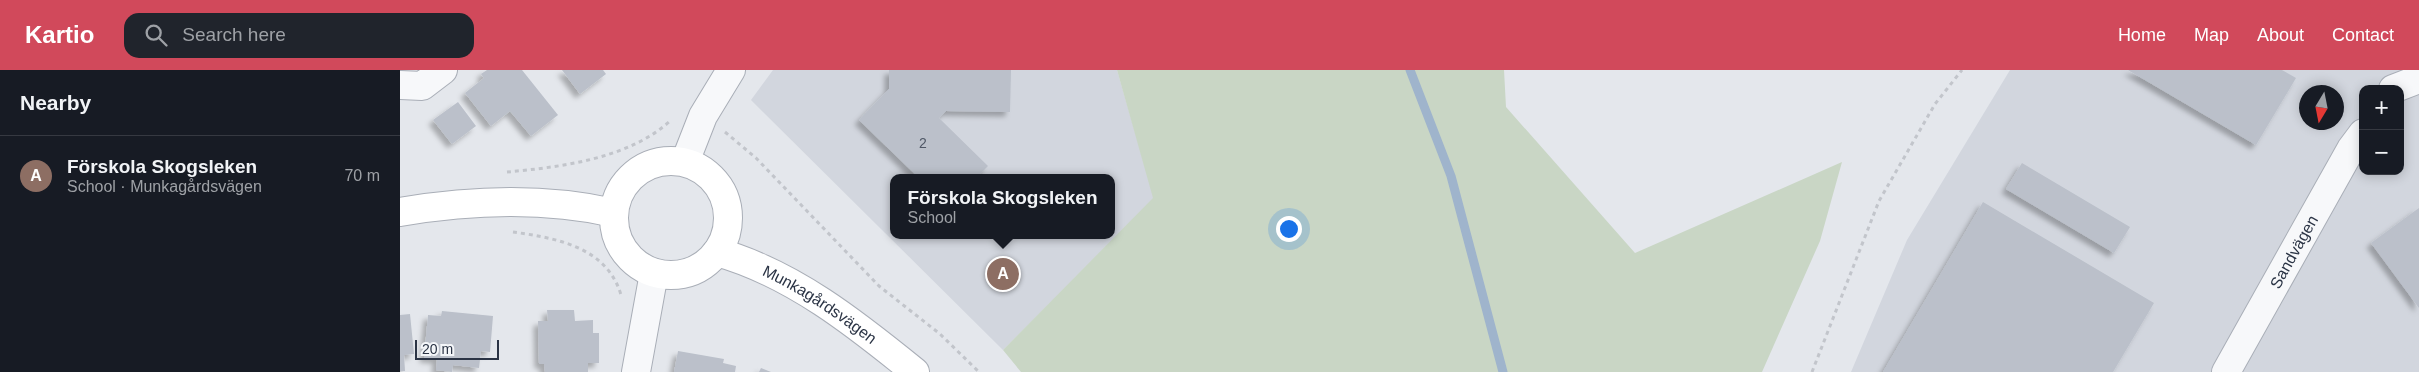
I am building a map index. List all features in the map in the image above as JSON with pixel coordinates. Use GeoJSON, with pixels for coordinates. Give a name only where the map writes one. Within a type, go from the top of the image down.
{"type":"FeatureCollection","features":[{"type":"Feature","properties":{"kind":"street"},"geometry":{"type":"LineString","coordinates":[[400,85],[422,86],[442,70]]}},
{"type":"Feature","properties":{"kind":"street"},"geometry":{"type":"LineString","coordinates":[[685,162],[703,116],[731,70]]}},
{"type":"Feature","properties":{"kind":"street"},"geometry":{"type":"LineString","coordinates":[[2404,85],[2419,79]]}},
{"type":"Feature","properties":{"kind":"street","name":"Sandvägen"},"geometry":{"type":"LineString","coordinates":[[2226,372],[2346,158],[2359,139]]}},
{"type":"Feature","properties":{"kind":"street"},"geometry":{"type":"LineString","coordinates":[[669,161],[685,162],[700,169],[712,178],[722,192],[727,206],[728,222],[725,238],[717,252],[705,264],[689,272],[671,276],[654,273],[640,266],[628,256],[620,243],[615,229],[614,214],[617,197],[626,183],[638,172],[652,164],[669,161]]}},
{"type":"Feature","properties":{"kind":"street"},"geometry":{"type":"LineString","coordinates":[[400,212],[495,202],[563,204],[614,214]]}},
{"type":"Feature","properties":{"kind":"street","name":"Munkagårdsvägen"},"geometry":{"type":"LineString","coordinates":[[717,252],[740,258],[776,275],[855,323],[915,372]]}},
{"type":"Feature","properties":{"kind":"street"},"geometry":{"type":"LineString","coordinates":[[636,372],[654,273]]}},
{"type":"Feature","properties":{"kind":"path"},"geometry":{"type":"LineString","coordinates":[[1812,372],[1879,201],[1936,104],[1962,70]]}},
{"type":"Feature","properties":{"kind":"path"},"geometry":{"type":"LineString","coordinates":[[500,172],[578,162],[622,149],[657,133],[684,109],[703,116],[756,158],[879,286],[940,334],[979,372]]}},
{"type":"Feature","properties":{"kind":"path"},"geometry":{"type":"LineString","coordinates":[[508,232],[550,237],[574,245],[609,271],[618,287],[623,304]]}},
{"type":"Feature","properties":{"kind":"shaded area"},"geometry":{"type":"Polygon","coordinates":[[[773,70],[1117,70],[1154,198],[1115,237],[1115,174],[890,174],[890,238],[751,100],[773,70]]]}},
{"type":"Feature","properties":{"kind":"shaded area"},"geometry":{"type":"Polygon","coordinates":[[[2010,70],[2419,70],[2419,372],[1851,372],[1907,240],[2010,70]]]}},
{"type":"Feature","properties":{"kind":"shaded area"},"geometry":{"type":"Polygon","coordinates":[[[891,239],[1113,239],[1003,350],[891,239]]]}},
{"type":"Feature","properties":{"kind":"green space"},"geometry":{"type":"Polygon","coordinates":[[[1117,70],[1504,70],[1506,107],[1635,253],[1842,162],[1820,241],[1762,372],[1021,372],[1003,350],[1113,239],[1115,239],[1115,237],[1153,198],[1117,70]]]}},
{"type":"Feature","properties":{"kind":"building"},"geometry":{"type":"Polygon","coordinates":[[[487,70],[522,70],[558,115],[531,136],[510,111],[491,126],[465,93],[484,78],[481,74],[487,70]]]}},
{"type":"Feature","properties":{"kind":"building"},"geometry":{"type":"Polygon","coordinates":[[[562,70],[603,70],[606,74],[580,94],[562,70]]]}},
{"type":"Feature","properties":{"kind":"building"},"geometry":{"type":"Polygon","coordinates":[[[889,70],[1011,70],[1010,112],[946,111],[939,118],[988,166],[980,174],[915,174],[859,120],[889,89],[889,70]]]}},
{"type":"Feature","properties":{"kind":"building"},"geometry":{"type":"Polygon","coordinates":[[[2128,70],[2282,70],[2296,78],[2256,145],[2128,70]]]}},
{"type":"Feature","properties":{"kind":"building"},"geometry":{"type":"Polygon","coordinates":[[[458,102],[476,126],[452,144],[433,120],[458,102]]]}},
{"type":"Feature","properties":{"kind":"building"},"geometry":{"type":"Polygon","coordinates":[[[2022,163],[2130,227],[2114,253],[2006,189],[2022,163]]]}},
{"type":"Feature","properties":{"kind":"building"},"geometry":{"type":"Polygon","coordinates":[[[1983,202],[2154,303],[2113,372],[1883,372],[1983,202]]]}},
{"type":"Feature","properties":{"kind":"building"},"geometry":{"type":"Polygon","coordinates":[[[2419,208],[2419,308],[2371,243],[2419,208]]]}},
{"type":"Feature","properties":{"kind":"building"},"geometry":{"type":"Polygon","coordinates":[[[547,310],[574,310],[575,321],[593,320],[593,333],[599,333],[599,363],[588,363],[588,372],[545,372],[544,364],[539,364],[538,321],[548,321],[547,310]]]}},
{"type":"Feature","properties":{"kind":"building"},"geometry":{"type":"Polygon","coordinates":[[[442,311],[493,316],[490,352],[481,351],[479,368],[453,365],[452,372],[436,370],[437,359],[424,358],[428,315],[441,316],[442,311]]]}},
{"type":"Feature","properties":{"kind":"building"},"geometry":{"type":"Polygon","coordinates":[[[410,314],[414,354],[404,355],[405,371],[400,371],[400,315],[410,314]]]}},
{"type":"Feature","properties":{"kind":"building"},"geometry":{"type":"Polygon","coordinates":[[[678,351],[724,359],[723,363],[736,366],[735,372],[674,372],[678,351]]]}},
{"type":"Feature","properties":{"kind":"building"},"geometry":{"type":"Polygon","coordinates":[[[761,368],[771,372],[759,372],[761,368]]]}},
{"type":"Feature","properties":{"kind":"waterway"},"geometry":{"type":"LineString","coordinates":[[1410,70],[1451,176],[1503,372]]}},
{"type":"Feature","properties":{"kind":"place","name":"Förskola Skogsleken"},"geometry":{"type":"Point","coordinates":[1003,274]}}]}
